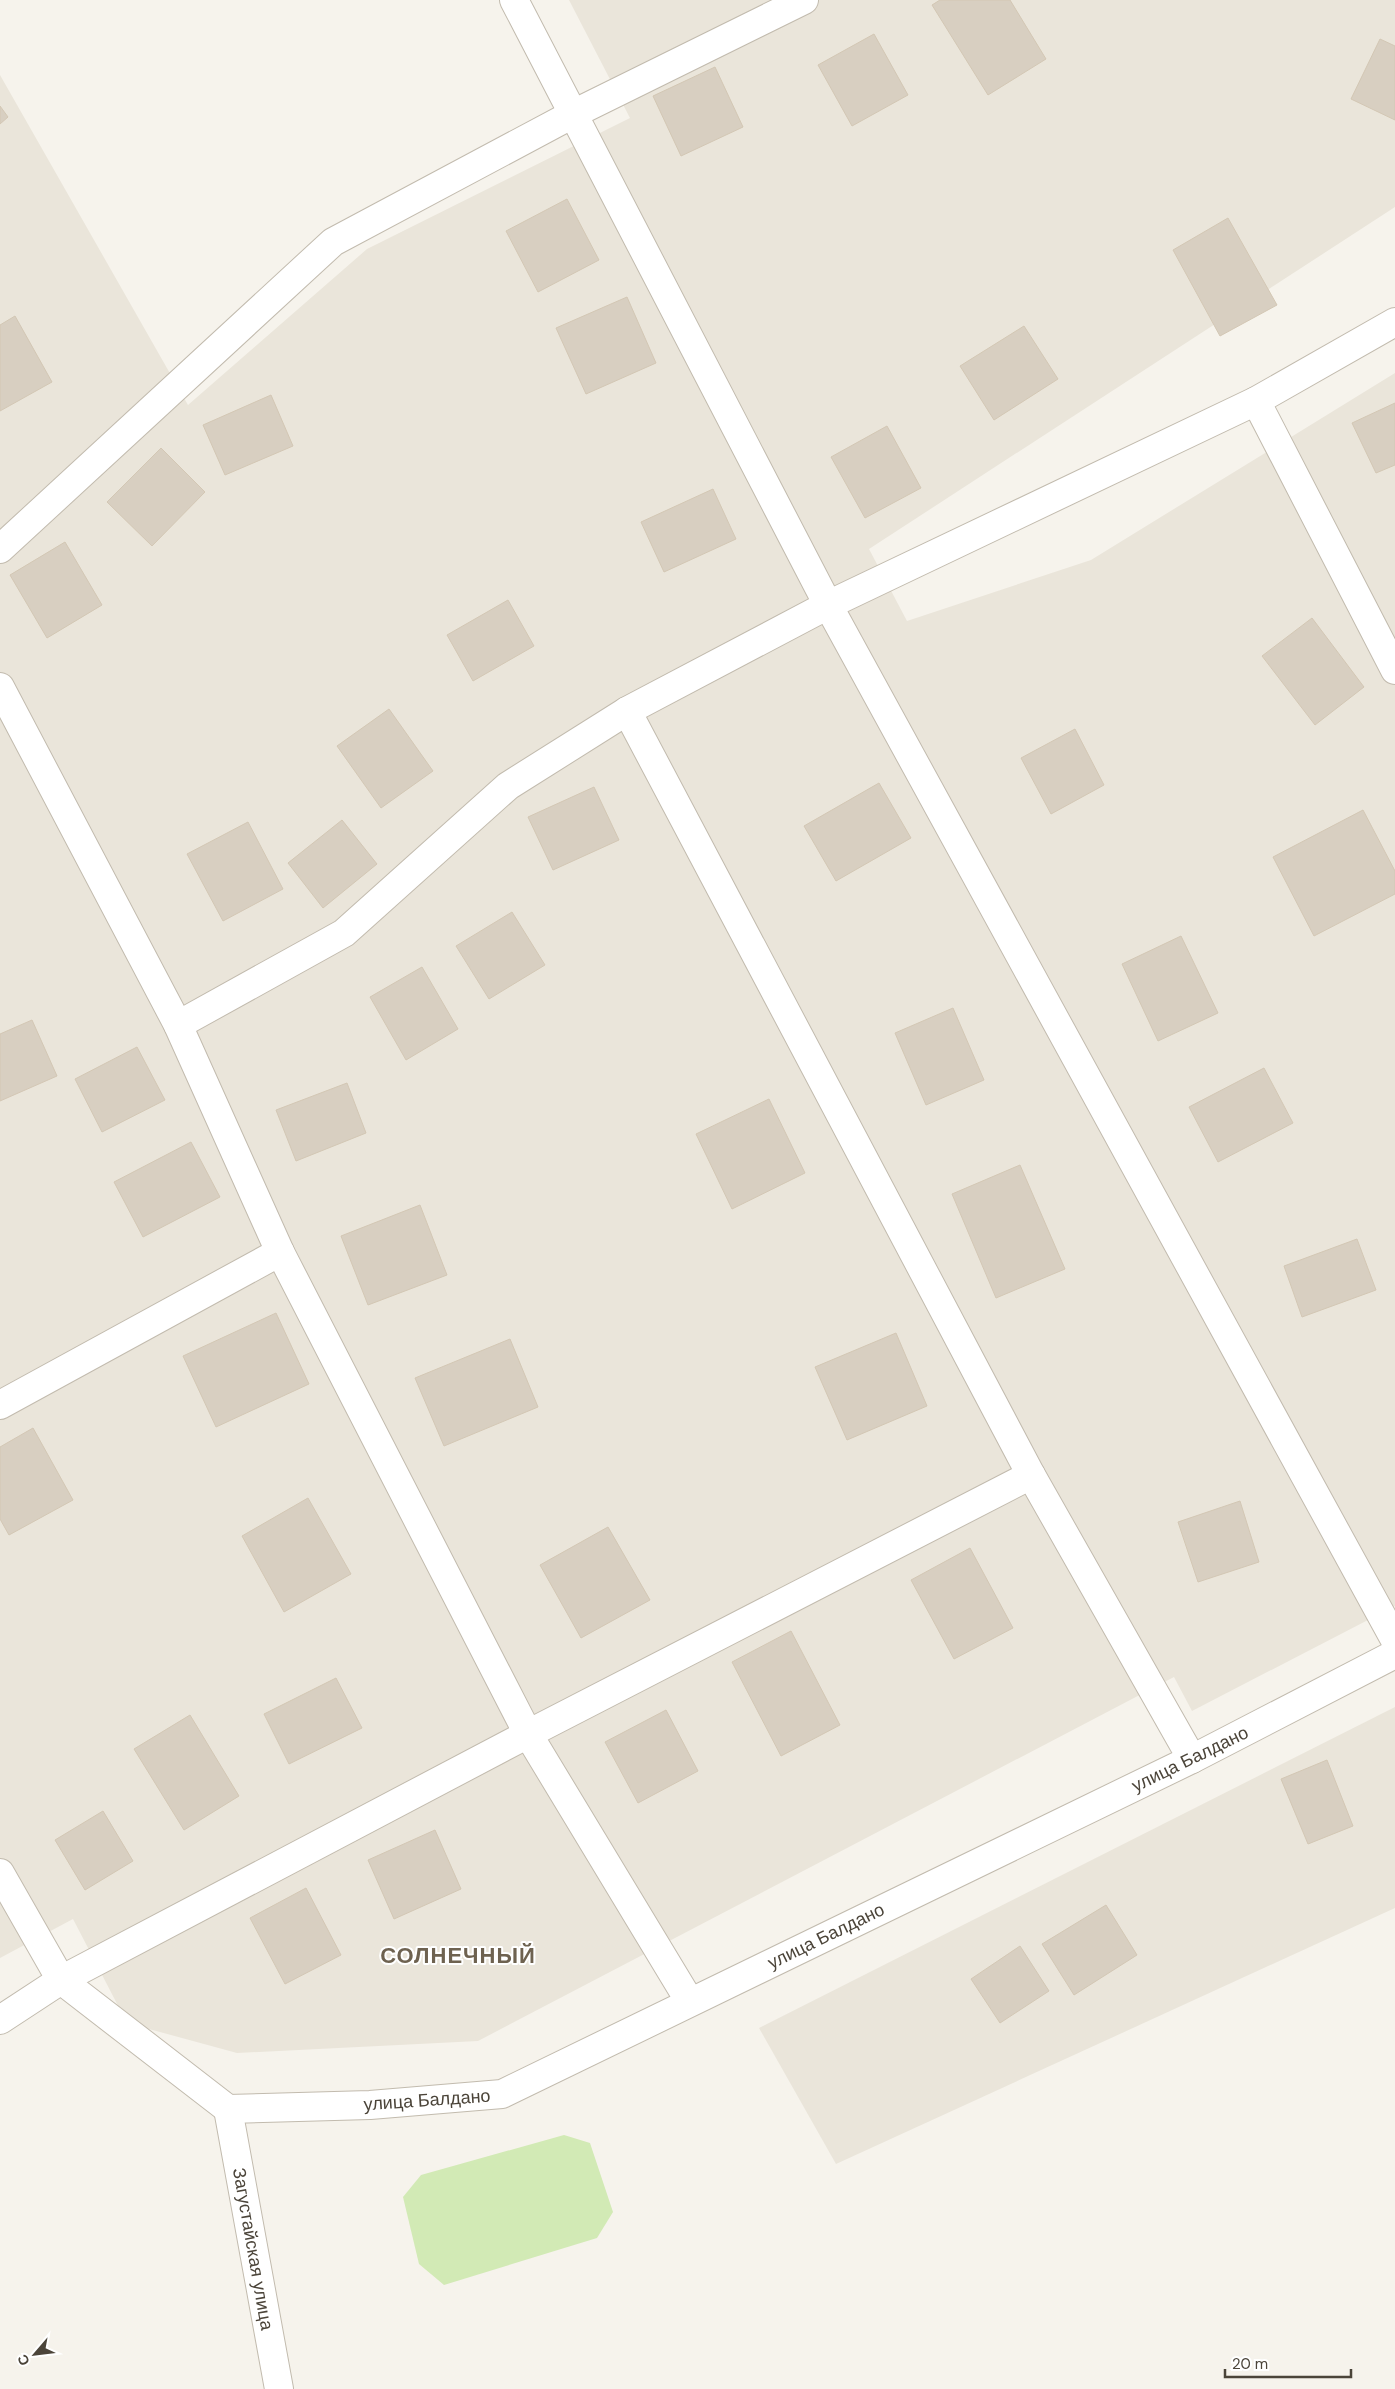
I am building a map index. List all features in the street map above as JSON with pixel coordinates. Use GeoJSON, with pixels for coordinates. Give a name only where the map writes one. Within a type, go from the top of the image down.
{"type":"FeatureCollection","features":[{"type":"Feature","properties":{"kind":"street"},"geometry":{"type":"LineString","coordinates":[[514,0],[828,605],[1395,1640]]}},
{"type":"Feature","properties":{"kind":"street"},"geometry":{"type":"LineString","coordinates":[[0,549],[333,242],[573,114],[804,0]]}},
{"type":"Feature","properties":{"kind":"street"},"geometry":{"type":"LineString","coordinates":[[178,1025],[344,933],[508,786],[627,711],[828,605],[1256,401],[1395,322]]}},
{"type":"Feature","properties":{"kind":"street"},"geometry":{"type":"LineString","coordinates":[[1256,401],[1395,670]]}},
{"type":"Feature","properties":{"kind":"street"},"geometry":{"type":"LineString","coordinates":[[0,687],[178,1025],[280,1252],[528,1734],[690,2002]]}},
{"type":"Feature","properties":{"kind":"street"},"geometry":{"type":"LineString","coordinates":[[627,711],[1031,1475],[1192,1758]]}},
{"type":"Feature","properties":{"kind":"street"},"geometry":{"type":"LineString","coordinates":[[0,1404],[280,1252]]}},
{"type":"Feature","properties":{"kind":"street"},"geometry":{"type":"LineString","coordinates":[[0,2020],[61,1980],[528,1734],[1031,1475]]}},
{"type":"Feature","properties":{"kind":"street","name":"улица Балдано"},"geometry":{"type":"LineString","coordinates":[[228,2109],[370,2105],[502,2094],[1192,1758],[1395,1654]]}},
{"type":"Feature","properties":{"kind":"street"},"geometry":{"type":"LineString","coordinates":[[0,1873],[61,1980],[228,2109]]}},
{"type":"Feature","properties":{"kind":"street","name":"Загустайская улица"},"geometry":{"type":"LineString","coordinates":[[228,2109],[279,2389]]}},
{"type":"Feature","properties":{"kind":"shaded area"},"geometry":{"type":"Polygon","coordinates":[[[569,0],[1395,0],[1395,207],[869,549],[907,621],[1091,560],[1395,373],[1395,1606],[1192,1711],[1174,1677],[478,2041],[237,2053],[127,2023],[73,1919],[0,1958],[0,75],[188,405],[367,249],[630,118],[569,0]]]}},
{"type":"Feature","properties":{"kind":"shaded area"},"geometry":{"type":"Polygon","coordinates":[[[1395,1707],[1395,1908],[836,2164],[759,2028],[1395,1707]]]}},
{"type":"Feature","properties":{"kind":"green space"},"geometry":{"type":"Polygon","coordinates":[[[564,2135],[590,2143],[613,2212],[597,2238],[444,2285],[419,2264],[403,2197],[421,2175],[564,2135]]]}},
{"type":"Feature","properties":{"kind":"building"},"geometry":{"type":"Polygon","coordinates":[[[940,0],[1010,0],[1046,59],[988,95],[932,5],[940,0]]]}},
{"type":"Feature","properties":{"kind":"building"},"geometry":{"type":"Polygon","coordinates":[[[874,34],[908,95],[852,126],[818,65],[874,34]]]}},
{"type":"Feature","properties":{"kind":"building"},"geometry":{"type":"Polygon","coordinates":[[[1380,39],[1395,46],[1395,120],[1351,99],[1380,39]]]}},
{"type":"Feature","properties":{"kind":"building"},"geometry":{"type":"Polygon","coordinates":[[[715,67],[743,127],[681,156],[653,96],[715,67]]]}},
{"type":"Feature","properties":{"kind":"building"},"geometry":{"type":"Polygon","coordinates":[[[0,106],[8,117],[0,124],[0,106]]]}},
{"type":"Feature","properties":{"kind":"building"},"geometry":{"type":"Polygon","coordinates":[[[567,199],[599,260],[538,292],[506,231],[567,199]]]}},
{"type":"Feature","properties":{"kind":"building"},"geometry":{"type":"Polygon","coordinates":[[[1228,218],[1277,305],[1220,336],[1173,250],[1228,218]]]}},
{"type":"Feature","properties":{"kind":"building"},"geometry":{"type":"Polygon","coordinates":[[[627,297],[656,363],[586,394],[556,328],[627,297]]]}},
{"type":"Feature","properties":{"kind":"building"},"geometry":{"type":"Polygon","coordinates":[[[15,316],[52,382],[0,411],[0,325],[15,316]]]}},
{"type":"Feature","properties":{"kind":"building"},"geometry":{"type":"Polygon","coordinates":[[[1024,326],[1058,379],[994,420],[960,366],[1024,326]]]}},
{"type":"Feature","properties":{"kind":"building"},"geometry":{"type":"Polygon","coordinates":[[[271,395],[293,446],[225,475],[203,425],[271,395]]]}},
{"type":"Feature","properties":{"kind":"building"},"geometry":{"type":"Polygon","coordinates":[[[1395,403],[1395,465],[1376,473],[1352,423],[1395,403]]]}},
{"type":"Feature","properties":{"kind":"building"},"geometry":{"type":"Polygon","coordinates":[[[887,426],[921,488],[865,518],[831,457],[887,426]]]}},
{"type":"Feature","properties":{"kind":"building"},"geometry":{"type":"Polygon","coordinates":[[[161,448],[205,492],[152,546],[107,502],[161,448]]]}},
{"type":"Feature","properties":{"kind":"building"},"geometry":{"type":"Polygon","coordinates":[[[713,489],[736,539],[664,572],[641,522],[713,489]]]}},
{"type":"Feature","properties":{"kind":"building"},"geometry":{"type":"Polygon","coordinates":[[[65,542],[102,605],[47,638],[10,575],[65,542]]]}},
{"type":"Feature","properties":{"kind":"building"},"geometry":{"type":"Polygon","coordinates":[[[508,600],[534,646],[473,681],[447,635],[508,600]]]}},
{"type":"Feature","properties":{"kind":"building"},"geometry":{"type":"Polygon","coordinates":[[[1312,618],[1364,687],[1315,725],[1262,656],[1312,618]]]}},
{"type":"Feature","properties":{"kind":"building"},"geometry":{"type":"Polygon","coordinates":[[[389,709],[433,771],[381,808],[337,746],[389,709]]]}},
{"type":"Feature","properties":{"kind":"building"},"geometry":{"type":"Polygon","coordinates":[[[1075,729],[1104,785],[1051,814],[1021,758],[1075,729]]]}},
{"type":"Feature","properties":{"kind":"building"},"geometry":{"type":"Polygon","coordinates":[[[879,783],[911,838],[836,881],[804,826],[879,783]]]}},
{"type":"Feature","properties":{"kind":"building"},"geometry":{"type":"Polygon","coordinates":[[[594,787],[619,840],[553,870],[528,817],[594,787]]]}},
{"type":"Feature","properties":{"kind":"building"},"geometry":{"type":"Polygon","coordinates":[[[1363,810],[1395,871],[1395,894],[1314,936],[1273,857],[1363,810]]]}},
{"type":"Feature","properties":{"kind":"building"},"geometry":{"type":"Polygon","coordinates":[[[342,820],[377,864],[323,908],[288,863],[342,820]]]}},
{"type":"Feature","properties":{"kind":"building"},"geometry":{"type":"Polygon","coordinates":[[[248,822],[283,889],[223,921],[187,854],[248,822]]]}},
{"type":"Feature","properties":{"kind":"building"},"geometry":{"type":"Polygon","coordinates":[[[512,912],[545,965],[489,999],[456,946],[512,912]]]}},
{"type":"Feature","properties":{"kind":"building"},"geometry":{"type":"Polygon","coordinates":[[[1181,936],[1218,1013],[1158,1041],[1122,964],[1181,936]]]}},
{"type":"Feature","properties":{"kind":"building"},"geometry":{"type":"Polygon","coordinates":[[[422,967],[458,1029],[406,1060],[370,997],[422,967]]]}},
{"type":"Feature","properties":{"kind":"building"},"geometry":{"type":"Polygon","coordinates":[[[953,1008],[984,1080],[926,1105],[895,1033],[953,1008]]]}},
{"type":"Feature","properties":{"kind":"building"},"geometry":{"type":"Polygon","coordinates":[[[32,1020],[57,1076],[0,1101],[0,1034],[32,1020]]]}},
{"type":"Feature","properties":{"kind":"building"},"geometry":{"type":"Polygon","coordinates":[[[137,1047],[165,1100],[102,1132],[75,1079],[137,1047]]]}},
{"type":"Feature","properties":{"kind":"building"},"geometry":{"type":"Polygon","coordinates":[[[1264,1068],[1293,1123],[1218,1162],[1189,1107],[1264,1068]]]}},
{"type":"Feature","properties":{"kind":"building"},"geometry":{"type":"Polygon","coordinates":[[[347,1083],[366,1133],[296,1161],[276,1110],[347,1083]]]}},
{"type":"Feature","properties":{"kind":"building"},"geometry":{"type":"Polygon","coordinates":[[[769,1099],[805,1173],[732,1209],[696,1134],[769,1099]]]}},
{"type":"Feature","properties":{"kind":"building"},"geometry":{"type":"Polygon","coordinates":[[[191,1142],[220,1197],[143,1237],[114,1182],[191,1142]]]}},
{"type":"Feature","properties":{"kind":"building"},"geometry":{"type":"Polygon","coordinates":[[[1020,1165],[1065,1269],[996,1298],[952,1194],[1020,1165]]]}},
{"type":"Feature","properties":{"kind":"building"},"geometry":{"type":"Polygon","coordinates":[[[420,1205],[447,1275],[368,1305],[341,1236],[420,1205]]]}},
{"type":"Feature","properties":{"kind":"building"},"geometry":{"type":"Polygon","coordinates":[[[1357,1239],[1376,1290],[1302,1317],[1284,1266],[1357,1239]]]}},
{"type":"Feature","properties":{"kind":"building"},"geometry":{"type":"Polygon","coordinates":[[[276,1313],[309,1384],[216,1427],[183,1356],[276,1313]]]}},
{"type":"Feature","properties":{"kind":"building"},"geometry":{"type":"Polygon","coordinates":[[[896,1333],[927,1406],[847,1440],[815,1367],[896,1333]]]}},
{"type":"Feature","properties":{"kind":"building"},"geometry":{"type":"Polygon","coordinates":[[[510,1339],[538,1407],[444,1446],[415,1378],[510,1339]]]}},
{"type":"Feature","properties":{"kind":"building"},"geometry":{"type":"Polygon","coordinates":[[[33,1428],[73,1500],[9,1535],[0,1519],[0,1447],[33,1428]]]}},
{"type":"Feature","properties":{"kind":"building"},"geometry":{"type":"Polygon","coordinates":[[[308,1498],[351,1574],[284,1612],[242,1536],[308,1498]]]}},
{"type":"Feature","properties":{"kind":"building"},"geometry":{"type":"Polygon","coordinates":[[[1240,1501],[1259,1562],[1198,1582],[1178,1522],[1240,1501]]]}},
{"type":"Feature","properties":{"kind":"building"},"geometry":{"type":"Polygon","coordinates":[[[608,1527],[650,1600],[581,1638],[540,1565],[608,1527]]]}},
{"type":"Feature","properties":{"kind":"building"},"geometry":{"type":"Polygon","coordinates":[[[970,1548],[1013,1628],[954,1659],[911,1580],[970,1548]]]}},
{"type":"Feature","properties":{"kind":"building"},"geometry":{"type":"Polygon","coordinates":[[[791,1631],[840,1725],[781,1756],[732,1662],[791,1631]]]}},
{"type":"Feature","properties":{"kind":"building"},"geometry":{"type":"Polygon","coordinates":[[[336,1678],[362,1728],[289,1764],[264,1714],[336,1678]]]}},
{"type":"Feature","properties":{"kind":"building"},"geometry":{"type":"Polygon","coordinates":[[[666,1710],[698,1771],[638,1803],[605,1742],[666,1710]]]}},
{"type":"Feature","properties":{"kind":"building"},"geometry":{"type":"Polygon","coordinates":[[[190,1715],[239,1796],[184,1830],[134,1749],[190,1715]]]}},
{"type":"Feature","properties":{"kind":"building"},"geometry":{"type":"Polygon","coordinates":[[[1327,1760],[1353,1826],[1308,1844],[1281,1779],[1327,1760]]]}},
{"type":"Feature","properties":{"kind":"building"},"geometry":{"type":"Polygon","coordinates":[[[103,1811],[133,1861],[85,1890],[55,1840],[103,1811]]]}},
{"type":"Feature","properties":{"kind":"building"},"geometry":{"type":"Polygon","coordinates":[[[435,1830],[461,1889],[394,1919],[368,1860],[435,1830]]]}},
{"type":"Feature","properties":{"kind":"building"},"geometry":{"type":"Polygon","coordinates":[[[306,1888],[341,1955],[285,1984],[250,1918],[306,1888]]]}},
{"type":"Feature","properties":{"kind":"building"},"geometry":{"type":"Polygon","coordinates":[[[1106,1905],[1137,1955],[1074,1995],[1042,1944],[1106,1905]]]}},
{"type":"Feature","properties":{"kind":"building"},"geometry":{"type":"Polygon","coordinates":[[[1020,1946],[1049,1991],[1000,2023],[971,1979],[1020,1946]]]}},
{"type":"Feature","properties":{"kind":"district","name":"СОЛНЕЧНЫЙ"},"geometry":{"type":"Point","coordinates":[458,1955]}}]}
